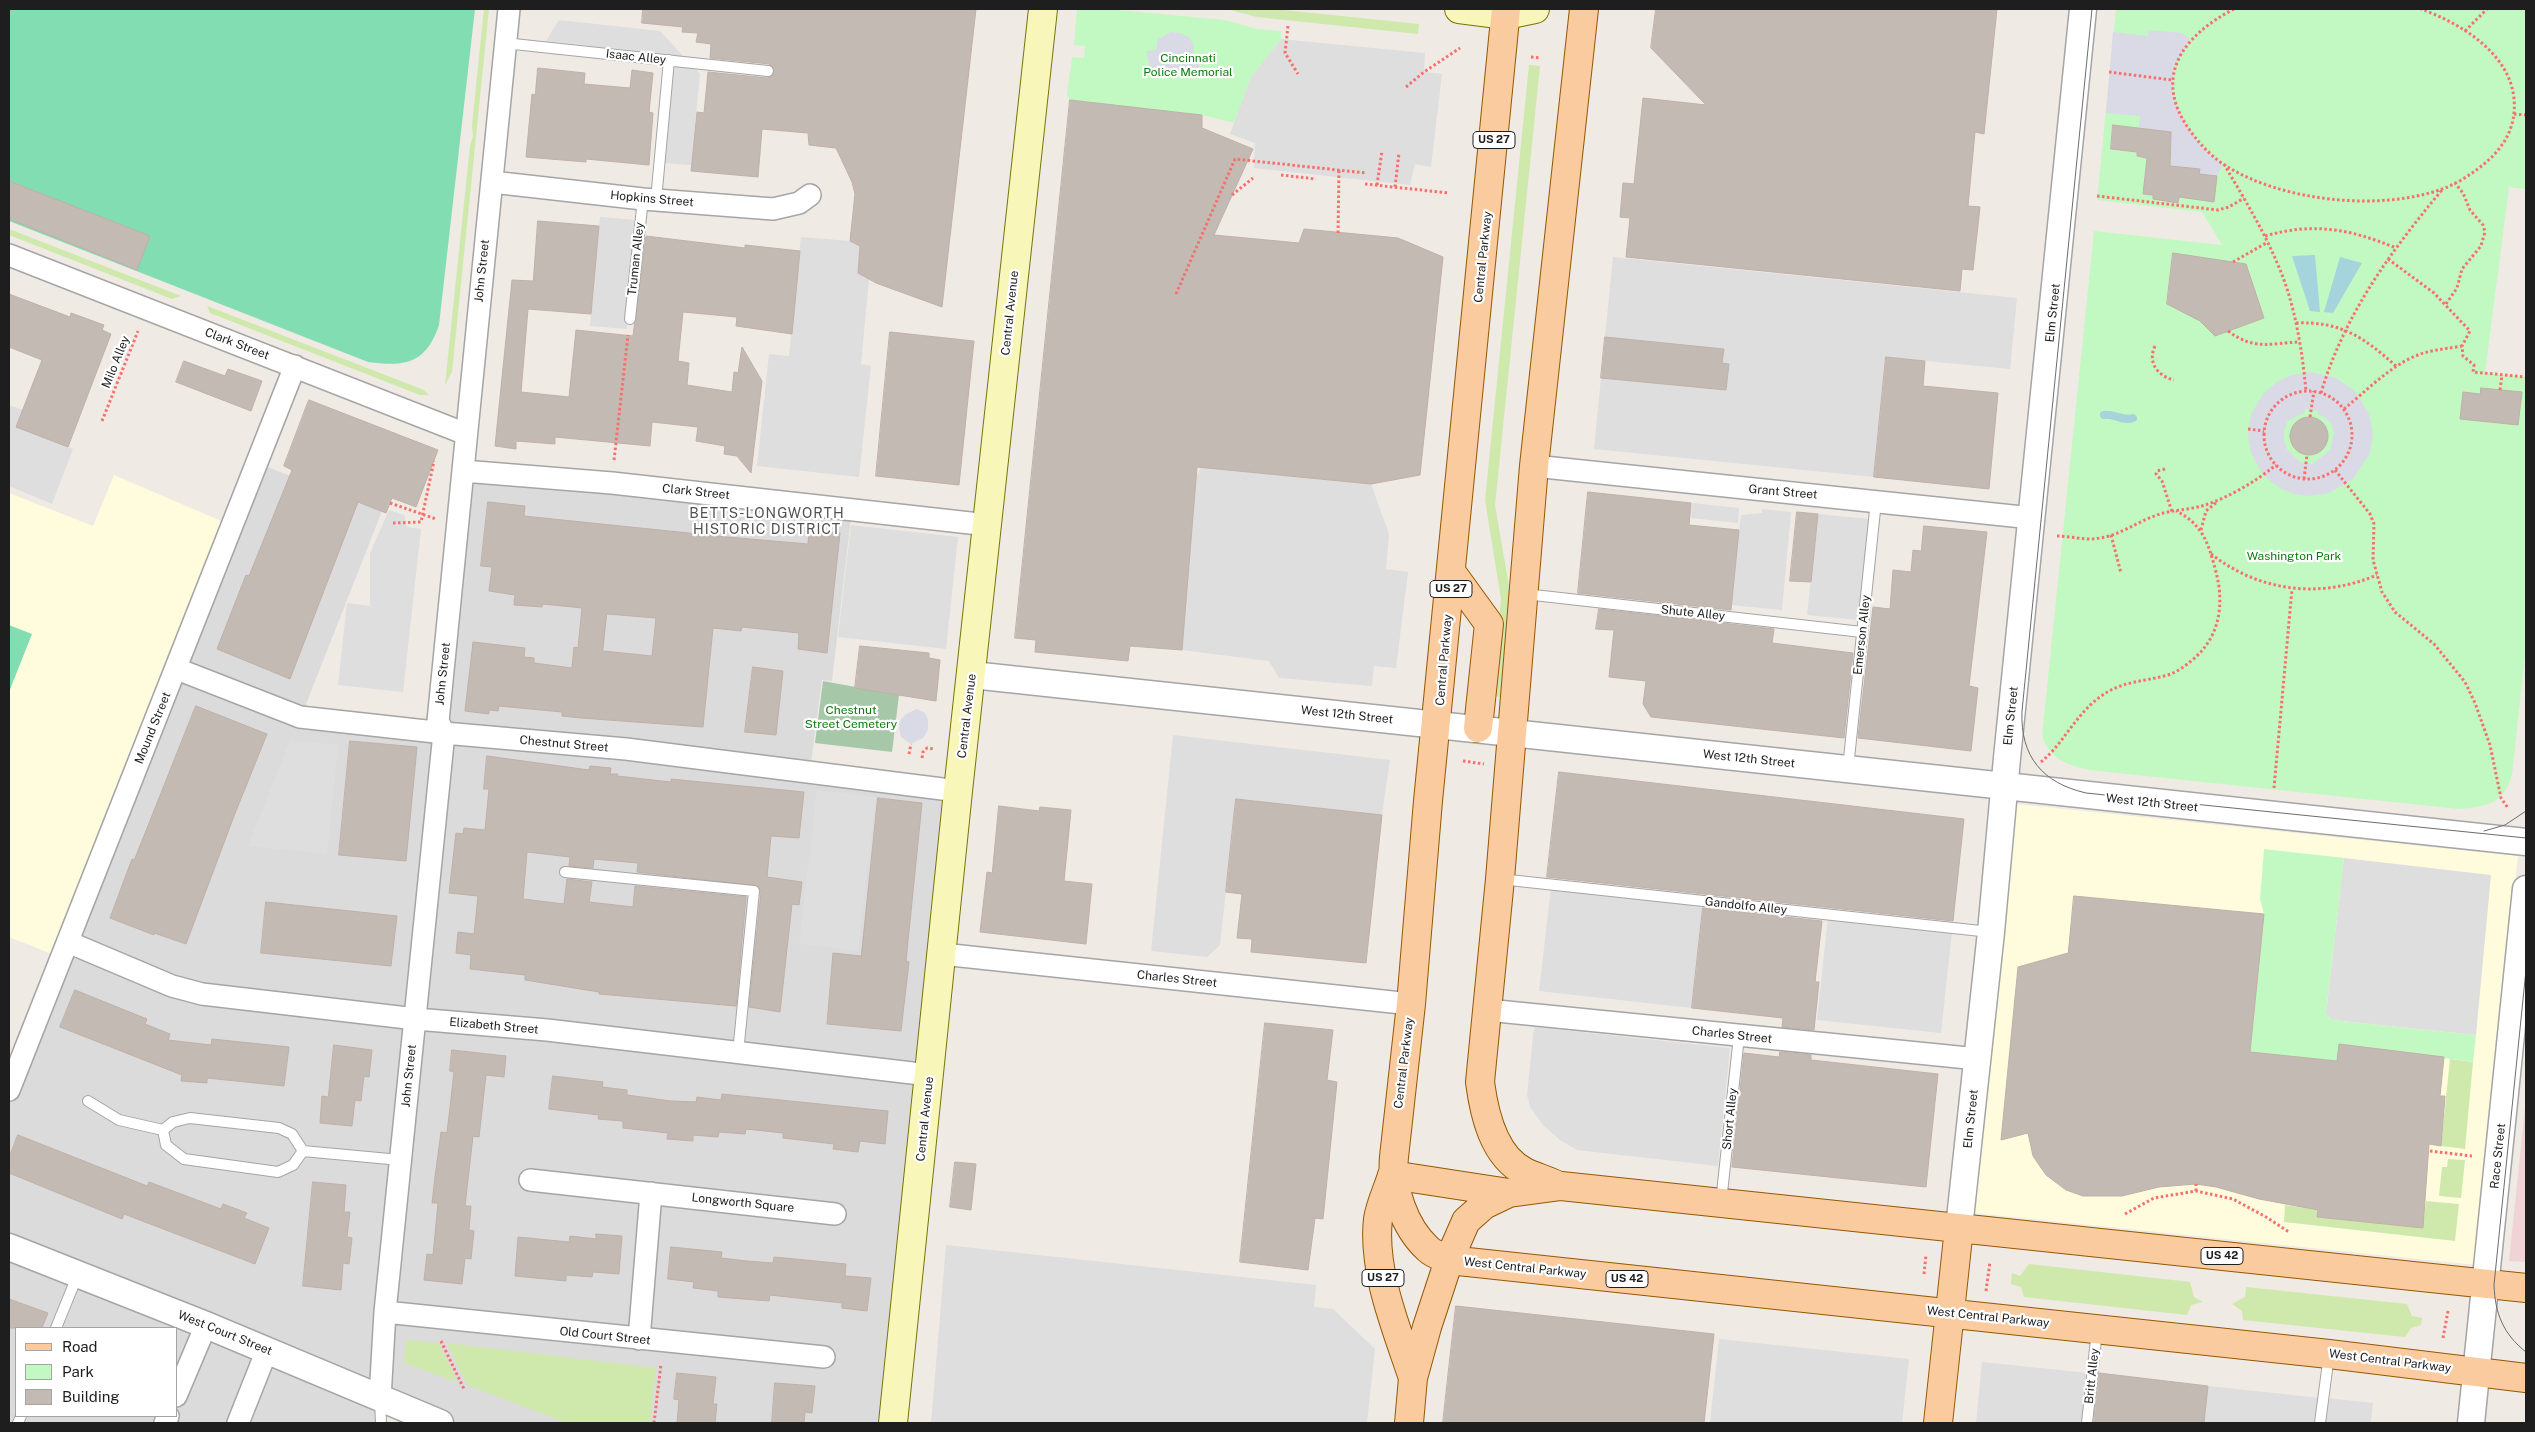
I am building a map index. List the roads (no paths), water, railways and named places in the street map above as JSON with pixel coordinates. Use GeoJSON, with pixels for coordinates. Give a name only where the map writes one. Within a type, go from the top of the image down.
{"type":"FeatureCollection","features":[{"type":"Feature","properties":{"kind":"main road","name":"Central Avenue"},"geometry":{"type":"LineString","coordinates":[[893,1423],[958,791],[1043,9]]}},
{"type":"Feature","properties":{"kind":"main road"},"geometry":{"type":"LineString","coordinates":[[1459,9],[1506,12],[1535,9]]}},
{"type":"Feature","properties":{"kind":"main road"},"geometry":{"type":"LineString","coordinates":[[1561,1186],[1523,1171],[1507,1156],[1492,1135],[1483,1110],[1480,1082],[1500,879],[1534,466],[1584,9]]}},
{"type":"Feature","properties":{"kind":"main road","name":"Central Parkway"},"geometry":{"type":"LineString","coordinates":[[1449,1260],[1429,1250],[1413,1232],[1392,1175],[1411,1004],[1428,801],[1438,725],[1506,12]]}},
{"type":"Feature","properties":{"kind":"main road"},"geometry":{"type":"LineString","coordinates":[[1452,573],[1489,624],[1478,728]]}},
{"type":"Feature","properties":{"kind":"main road"},"geometry":{"type":"LineString","coordinates":[[1392,1175],[1509,1193]]}},
{"type":"Feature","properties":{"kind":"main road","name":"US 27"},"geometry":{"type":"LineString","coordinates":[[1392,1175],[1378,1218],[1378,1246],[1388,1302],[1413,1378],[1409,1423]]}},
{"type":"Feature","properties":{"kind":"main road","name":"US 42"},"geometry":{"type":"LineString","coordinates":[[1413,1378],[1449,1260],[1466,1221],[1484,1205],[1509,1193],[1561,1186],[2526,1288]]}},
{"type":"Feature","properties":{"kind":"main road","name":"Elm Street"},"geometry":{"type":"LineString","coordinates":[[1938,1423],[1948,1313],[1959,1228]]}},
{"type":"Feature","properties":{"kind":"main road","name":"West Central Parkway"},"geometry":{"type":"LineString","coordinates":[[1449,1260],[2329,1354],[2526,1378]]}},
{"type":"Feature","properties":{"kind":"street","name":"John Street"},"geometry":{"type":"LineString","coordinates":[[380,1398],[385,1312],[444,733],[438,720],[492,182],[504,43],[509,9]]}},
{"type":"Feature","properties":{"kind":"street","name":"Elm Street"},"geometry":{"type":"LineString","coordinates":[[1959,1228],[1978,1059],[2084,9]]}},
{"type":"Feature","properties":{"kind":"street","name":"Hopkins Street"},"geometry":{"type":"LineString","coordinates":[[492,182],[649,199],[773,209],[799,203],[810,195]]}},
{"type":"Feature","properties":{"kind":"street","name":"Clark Street"},"geometry":{"type":"LineString","coordinates":[[9,256],[466,434]]}},
{"type":"Feature","properties":{"kind":"street","name":"Mound Street"},"geometry":{"type":"LineString","coordinates":[[9,1090],[177,669],[295,366]]}},
{"type":"Feature","properties":{"kind":"street","name":"Grant Street"},"geometry":{"type":"LineString","coordinates":[[1534,466],[2032,518]]}},
{"type":"Feature","properties":{"kind":"street","name":"Clark Street"},"geometry":{"type":"LineString","coordinates":[[463,471],[612,483],[988,525]]}},
{"type":"Feature","properties":{"kind":"street","name":"Chestnut Street"},"geometry":{"type":"LineString","coordinates":[[177,669],[300,717],[444,733],[626,749],[958,791]]}},
{"type":"Feature","properties":{"kind":"street","name":"West 12th Street"},"geometry":{"type":"LineString","coordinates":[[972,675],[2526,842]]}},
{"type":"Feature","properties":{"kind":"street","name":"Race Street"},"geometry":{"type":"LineString","coordinates":[[2470,1423],[2477,1372],[2526,889]]}},
{"type":"Feature","properties":{"kind":"street","name":"Elizabeth Street"},"geometry":{"type":"LineString","coordinates":[[68,942],[172,986],[202,994],[416,1019],[547,1030],[929,1075]]}},
{"type":"Feature","properties":{"kind":"street","name":"Charles Street"},"geometry":{"type":"LineString","coordinates":[[942,954],[1411,1004]]}},
{"type":"Feature","properties":{"kind":"street","name":"Charles Street"},"geometry":{"type":"LineString","coordinates":[[1486,1010],[1978,1059]]}},
{"type":"Feature","properties":{"kind":"street","name":"Longworth Square"},"geometry":{"type":"LineString","coordinates":[[530,1180],[835,1214]]}},
{"type":"Feature","properties":{"kind":"street"},"geometry":{"type":"LineString","coordinates":[[638,1339],[651,1193]]}},
{"type":"Feature","properties":{"kind":"street","name":"West Court Street"},"geometry":{"type":"LineString","coordinates":[[9,1247],[206,1325],[440,1423]]}},
{"type":"Feature","properties":{"kind":"street","name":"Old Court Street"},"geometry":{"type":"LineString","coordinates":[[385,1312],[824,1357]]}},
{"type":"Feature","properties":{"kind":"street"},"geometry":{"type":"LineString","coordinates":[[178,1391],[206,1325]]}},
{"type":"Feature","properties":{"kind":"street"},"geometry":{"type":"LineString","coordinates":[[238,1423],[267,1350]]}},
{"type":"Feature","properties":{"kind":"lane","name":"Isaac Alley"},"geometry":{"type":"LineString","coordinates":[[504,43],[768,71]]}},
{"type":"Feature","properties":{"kind":"lane","name":"Truman Alley"},"geometry":{"type":"LineString","coordinates":[[630,319],[669,60]]}},
{"type":"Feature","properties":{"kind":"lane","name":"Emerson Alley"},"geometry":{"type":"LineString","coordinates":[[1848,769],[1876,501]]}},
{"type":"Feature","properties":{"kind":"lane","name":"Shute Alley"},"geometry":{"type":"LineString","coordinates":[[1524,594],[1862,632]]}},
{"type":"Feature","properties":{"kind":"lane"},"geometry":{"type":"LineString","coordinates":[[565,872],[754,891],[738,1053]]}},
{"type":"Feature","properties":{"kind":"lane","name":"Gandolfo Alley"},"geometry":{"type":"LineString","coordinates":[[1500,879],[1991,932]]}},
{"type":"Feature","properties":{"kind":"lane","name":"Short Alley"},"geometry":{"type":"LineString","coordinates":[[1721,1203],[1739,1036]]}},
{"type":"Feature","properties":{"kind":"lane"},"geometry":{"type":"LineString","coordinates":[[88,1101],[119,1120],[163,1130]]}},
{"type":"Feature","properties":{"kind":"lane"},"geometry":{"type":"LineString","coordinates":[[163,1130],[173,1122],[190,1118],[279,1128],[292,1134],[303,1151]]}},
{"type":"Feature","properties":{"kind":"lane"},"geometry":{"type":"LineString","coordinates":[[163,1130],[166,1144],[184,1160],[278,1172],[293,1166],[303,1151]]}},
{"type":"Feature","properties":{"kind":"lane"},"geometry":{"type":"LineString","coordinates":[[303,1151],[400,1160]]}},
{"type":"Feature","properties":{"kind":"lane"},"geometry":{"type":"LineString","coordinates":[[56,1327],[78,1274]]}},
{"type":"Feature","properties":{"kind":"lane","name":"Britt Alley"},"geometry":{"type":"LineString","coordinates":[[2088,1423],[2097,1329]]}},
{"type":"Feature","properties":{"kind":"lane"},"geometry":{"type":"LineString","coordinates":[[2320,1423],[2329,1354]]}},
{"type":"Feature","properties":{"kind":"lane"},"geometry":{"type":"LineString","coordinates":[[380,1398],[381,1423]]}},
{"type":"Feature","properties":{"kind":"water"},"geometry":{"type":"Polygon","coordinates":[[[2315,255],[2320,312],[2310,311],[2292,256],[2315,255]]]}},
{"type":"Feature","properties":{"kind":"water"},"geometry":{"type":"Polygon","coordinates":[[[2340,257],[2362,263],[2333,313],[2324,312],[2340,257]]]}},
{"type":"Feature","properties":{"kind":"waterway"},"geometry":{"type":"LineString","coordinates":[[2104,415],[2125,419],[2133,418]]}},
{"type":"Feature","properties":{"kind":"tram line"},"geometry":{"type":"LineString","coordinates":[[2092,9],[2022,711],[2022,727],[2030,755],[2046,775],[2071,788],[2086,793],[2526,838]]}},
{"type":"Feature","properties":{"kind":"tram line"},"geometry":{"type":"LineString","coordinates":[[2484,831],[2505,825],[2526,811]]}},
{"type":"Feature","properties":{"kind":"tram line"},"geometry":{"type":"LineString","coordinates":[[2526,970],[2494,1285],[2498,1314],[2511,1338],[2526,1352]]}},
{"type":"Feature","properties":{"kind":"district","name":"BETTS-LONGWORTH HISTORIC DISTRICT"},"geometry":{"type":"Point","coordinates":[767,522]}},
{"type":"Feature","properties":{"kind":"park label","name":"Cincinnati Police Memorial"},"geometry":{"type":"Point","coordinates":[1188,65]}},
{"type":"Feature","properties":{"kind":"park label","name":"Washington Park"},"geometry":{"type":"Point","coordinates":[2294,556]}},
{"type":"Feature","properties":{"kind":"park label","name":"Chestnut Street Cemetery"},"geometry":{"type":"Point","coordinates":[851,717]}}]}
